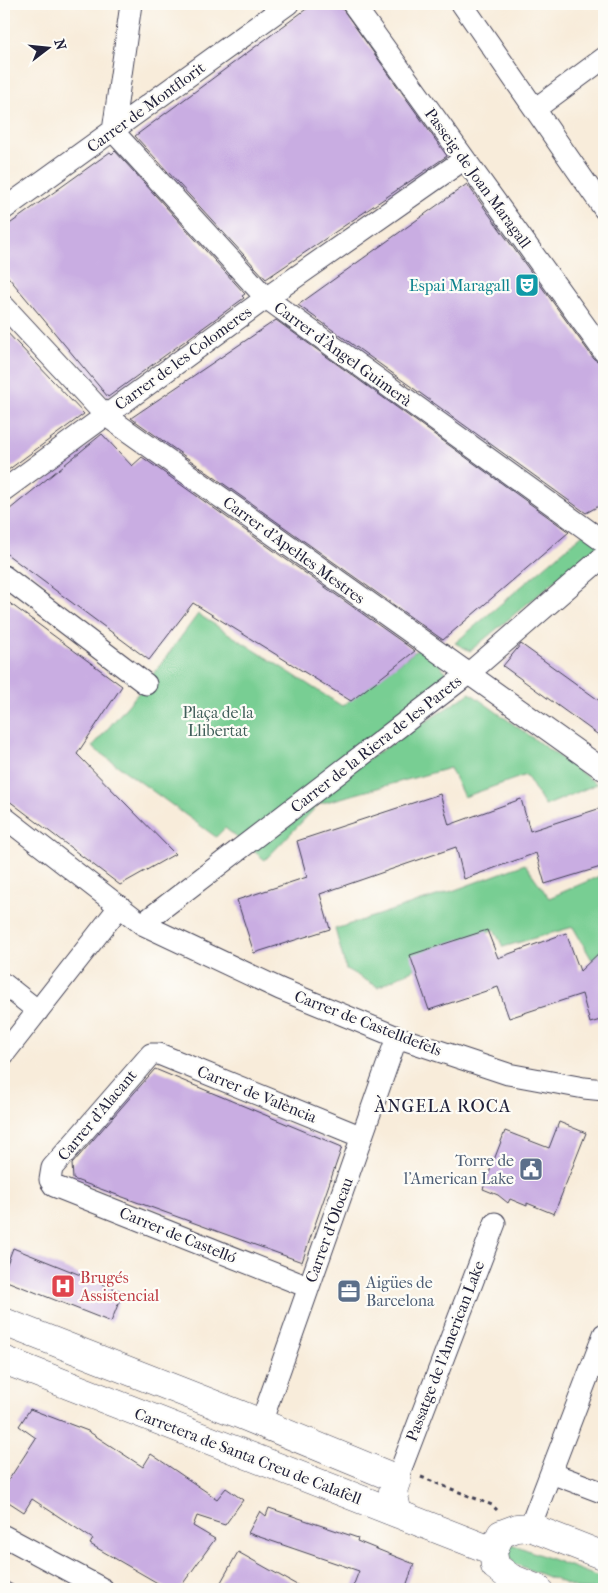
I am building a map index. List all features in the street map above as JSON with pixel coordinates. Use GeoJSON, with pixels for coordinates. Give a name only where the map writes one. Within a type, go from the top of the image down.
{"type":"FeatureCollection","features":[{"type":"Feature","properties":{"kind":"street"},"geometry":{"type":"LineString","coordinates":[[113,131],[132,4]]}},
{"type":"Feature","properties":{"kind":"street","name":"Carrer de Montflorit"},"geometry":{"type":"LineString","coordinates":[[4,209],[288,4]]}},
{"type":"Feature","properties":{"kind":"street","name":"Passeig de Joan Maragall"},"geometry":{"type":"LineString","coordinates":[[353,4],[463,160],[604,352]]}},
{"type":"Feature","properties":{"kind":"street"},"geometry":{"type":"LineString","coordinates":[[462,4],[604,209]]}},
{"type":"Feature","properties":{"kind":"street"},"geometry":{"type":"LineString","coordinates":[[536,109],[604,58]]}},
{"type":"Feature","properties":{"kind":"street","name":"Carrer d'Àngel Guimerà"},"geometry":{"type":"LineString","coordinates":[[113,131],[266,298],[604,542]]}},
{"type":"Feature","properties":{"kind":"street","name":"Carrer de les Colomeres"},"geometry":{"type":"LineString","coordinates":[[4,490],[266,298],[463,160]]}},
{"type":"Feature","properties":{"kind":"street","name":"Carrer d'Apel·les Mestres"},"geometry":{"type":"LineString","coordinates":[[4,306],[105,415],[604,770]]}},
{"type":"Feature","properties":{"kind":"street","name":"Carrer de la Riera de les Parets"},"geometry":{"type":"LineString","coordinates":[[142,924],[468,674],[604,556]]}},
{"type":"Feature","properties":{"kind":"street"},"geometry":{"type":"LineString","coordinates":[[4,576],[146,684]]}},
{"type":"Feature","properties":{"kind":"street","name":"Carrer de Castelldefels"},"geometry":{"type":"LineString","coordinates":[[4,817],[142,924],[280,989],[397,1037],[508,1074],[604,1090]]}},
{"type":"Feature","properties":{"kind":"street"},"geometry":{"type":"LineString","coordinates":[[4,1054],[120,906]]}},
{"type":"Feature","properties":{"kind":"street"},"geometry":{"type":"LineString","coordinates":[[4,984],[38,1011]]}},
{"type":"Feature","properties":{"kind":"street","name":"Carrer d'Olocau"},"geometry":{"type":"LineString","coordinates":[[261,1423],[397,1037]]}},
{"type":"Feature","properties":{"kind":"street","name":"Carrer de València"},"geometry":{"type":"LineString","coordinates":[[151,1054],[159,1054],[362,1136]]}},
{"type":"Feature","properties":{"kind":"street","name":"Carrer d'Alacant"},"geometry":{"type":"LineString","coordinates":[[50,1180],[52,1168],[151,1054]]}},
{"type":"Feature","properties":{"kind":"street","name":"Carrer de Castelló"},"geometry":{"type":"LineString","coordinates":[[50,1180],[54,1186],[308,1287]]}},
{"type":"Feature","properties":{"kind":"street","name":"Passatge de l'American Lake"},"geometry":{"type":"LineString","coordinates":[[397,1479],[495,1223]]}},
{"type":"Feature","properties":{"kind":"street"},"geometry":{"type":"LineString","coordinates":[[4,1322],[261,1423],[397,1479],[393,1491],[398,1514]]}},
{"type":"Feature","properties":{"kind":"street"},"geometry":{"type":"LineString","coordinates":[[530,1527],[604,1334]]}},
{"type":"Feature","properties":{"kind":"street","name":"Carretera de Santa Creu de Calafell"},"geometry":{"type":"LineString","coordinates":[[4,1360],[493,1551]]}},
{"type":"Feature","properties":{"kind":"street"},"geometry":{"type":"LineString","coordinates":[[551,1473],[604,1493]]}},
{"type":"Feature","properties":{"kind":"street"},"geometry":{"type":"LineString","coordinates":[[538,1589],[511,1578],[495,1566],[493,1551],[501,1534],[517,1528],[530,1527],[604,1556]]}},
{"type":"Feature","properties":{"kind":"street"},"geometry":{"type":"LineString","coordinates":[[4,1536],[103,1589]]}},
{"type":"Feature","properties":{"kind":"green space"},"geometry":{"type":"Polygon","coordinates":[[[583,534],[602,542],[470,651],[455,643],[583,534]]]}},
{"type":"Feature","properties":{"kind":"green space","name":"Plaça de la Llibertat"},"geometry":{"type":"Polygon","coordinates":[[[198,614],[342,706],[425,644],[447,674],[356,767],[470,693],[597,784],[545,806],[526,775],[464,797],[450,768],[319,804],[265,860],[225,828],[216,837],[92,747],[146,684],[198,614]]]}},
{"type":"Feature","properties":{"kind":"green space"},"geometry":{"type":"Polygon","coordinates":[[[525,864],[549,898],[604,874],[604,948],[592,960],[573,927],[503,947],[494,929],[378,987],[346,969],[335,929],[455,890],[525,864]]]}},
{"type":"Feature","properties":{"kind":"green space"},"geometry":{"type":"Polygon","coordinates":[[[509,1543],[604,1579],[604,1589],[579,1589],[515,1564],[510,1556],[509,1543]]]}},
{"type":"Feature","properties":{"kind":"building"},"geometry":{"type":"Polygon","coordinates":[[[313,4],[339,4],[447,156],[266,279],[135,136],[313,4]]]}},
{"type":"Feature","properties":{"kind":"building"},"geometry":{"type":"Polygon","coordinates":[[[115,151],[245,294],[242,296],[244,298],[108,397],[4,272],[4,228],[110,152],[112,154],[115,151]]]}},
{"type":"Feature","properties":{"kind":"building"},"geometry":{"type":"Polygon","coordinates":[[[467,184],[594,359],[604,364],[604,503],[586,513],[298,305],[467,184]]]}},
{"type":"Feature","properties":{"kind":"building"},"geometry":{"type":"Polygon","coordinates":[[[276,320],[569,532],[443,640],[131,418],[276,320]]]}},
{"type":"Feature","properties":{"kind":"building"},"geometry":{"type":"Polygon","coordinates":[[[4,329],[84,414],[4,473],[4,329]]]}},
{"type":"Feature","properties":{"kind":"building"},"geometry":{"type":"Polygon","coordinates":[[[102,434],[132,466],[142,457],[415,651],[351,701],[193,603],[149,660],[4,552],[4,514],[102,434]]]}},
{"type":"Feature","properties":{"kind":"building"},"geometry":{"type":"Polygon","coordinates":[[[4,599],[122,686],[77,754],[175,854],[120,885],[4,797],[4,599]]]}},
{"type":"Feature","properties":{"kind":"building"},"geometry":{"type":"Polygon","coordinates":[[[521,644],[604,704],[604,739],[503,666],[521,644]]]}},
{"type":"Feature","properties":{"kind":"building"},"geometry":{"type":"Polygon","coordinates":[[[440,794],[449,825],[521,799],[530,831],[601,808],[604,818],[604,866],[545,884],[536,853],[464,879],[456,847],[320,894],[330,929],[254,953],[237,900],[307,877],[297,841],[440,794]]]}},
{"type":"Feature","properties":{"kind":"building"},"geometry":{"type":"Polygon","coordinates":[[[487,930],[498,958],[566,933],[580,971],[604,948],[604,1019],[590,1023],[582,994],[509,1018],[498,987],[429,1010],[410,955],[487,930]]]}},
{"type":"Feature","properties":{"kind":"building"},"geometry":{"type":"Polygon","coordinates":[[[155,1069],[342,1147],[302,1262],[73,1179],[72,1164],[155,1069]]]}},
{"type":"Feature","properties":{"kind":"building","name":"Torre de l'American Lake"},"geometry":{"type":"Polygon","coordinates":[[[559,1122],[586,1133],[554,1214],[527,1203],[527,1206],[510,1199],[508,1203],[498,1195],[483,1189],[505,1131],[549,1148],[559,1122]]]}},
{"type":"Feature","properties":{"kind":"building","name":"Brugés Assistencial"},"geometry":{"type":"Polygon","coordinates":[[[13,1248],[123,1292],[111,1322],[4,1280],[4,1272],[13,1248]]]}},
{"type":"Feature","properties":{"kind":"building"},"geometry":{"type":"Polygon","coordinates":[[[30,1409],[88,1431],[143,1467],[151,1454],[217,1499],[226,1488],[243,1500],[225,1525],[197,1516],[193,1526],[215,1539],[179,1589],[168,1589],[90,1544],[93,1539],[32,1499],[24,1512],[4,1499],[4,1487],[36,1438],[19,1426],[30,1409]]]}},
{"type":"Feature","properties":{"kind":"building"},"geometry":{"type":"Polygon","coordinates":[[[269,1508],[358,1538],[357,1541],[414,1564],[405,1589],[352,1589],[359,1571],[248,1533],[260,1511],[266,1516],[269,1508]]]}},
{"type":"Feature","properties":{"kind":"building"},"geometry":{"type":"Polygon","coordinates":[[[238,1552],[304,1589],[217,1589],[238,1552]]]}},
{"type":"Feature","properties":{"kind":"railway"},"geometry":{"type":"LineString","coordinates":[[4,1583],[15,1589]]}},
{"type":"Feature","properties":{"kind":"place","name":"Espai Maragall"},"geometry":{"type":"Point","coordinates":[527,285]}},
{"type":"Feature","properties":{"kind":"place","name":"Torre de l'American Lake"},"geometry":{"type":"Point","coordinates":[531,1169]}},
{"type":"Feature","properties":{"kind":"place","name":"Brugés Assistencial"},"geometry":{"type":"Point","coordinates":[63,1286]}},
{"type":"Feature","properties":{"kind":"place","name":"Aigües de Barcelona"},"geometry":{"type":"Point","coordinates":[349,1291]}},
{"type":"Feature","properties":{"kind":"district","name":"ÀNGELA ROCA"},"geometry":{"type":"Point","coordinates":[443,1106]}}]}
